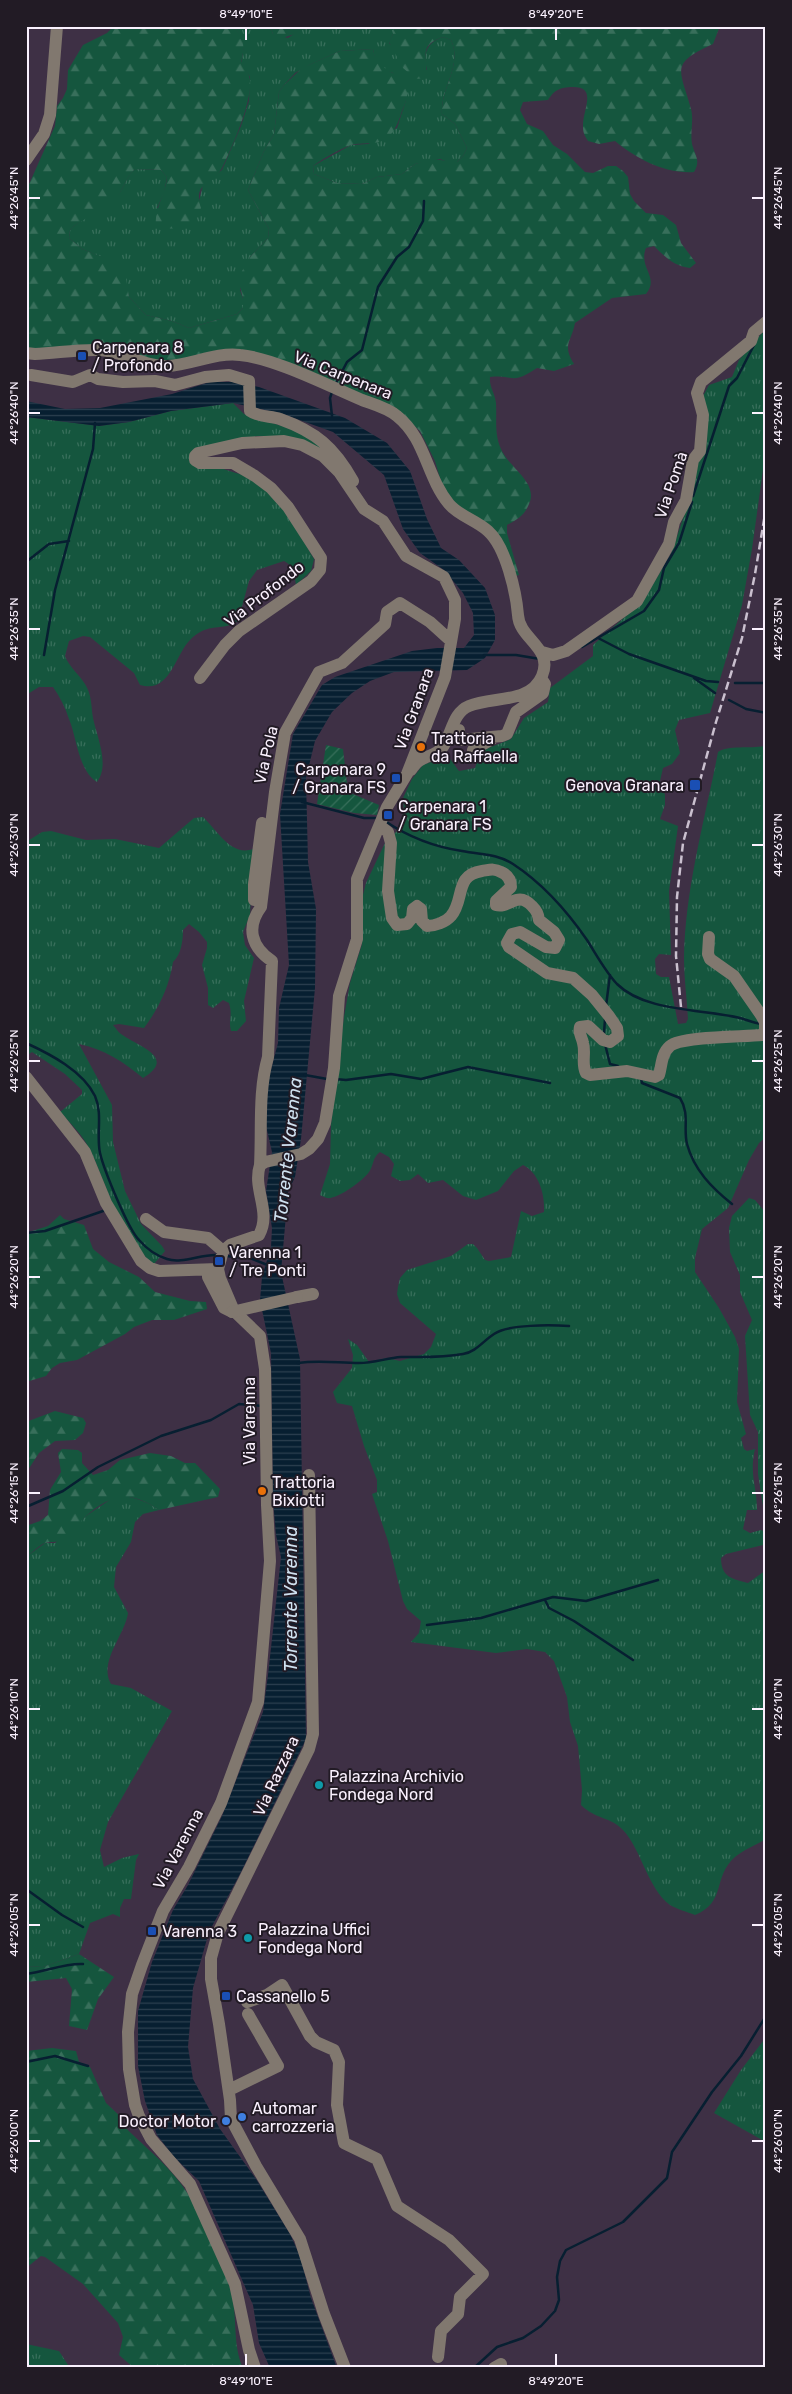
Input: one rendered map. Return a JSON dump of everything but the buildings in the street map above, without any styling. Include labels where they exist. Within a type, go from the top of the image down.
[{"type":"street","points":[[26,160],[44,134],[50,115],[56,26]]},
{"type":"street","name":"Via Pomà","points":[[543,664],[553,655],[566,651],[637,601],[669,544],[674,522],[686,500],[693,460],[700,451],[703,415],[697,393],[701,382],[751,341],[754,332],[766,322]]},
{"type":"street","name":"Via Carpenara","points":[[26,353],[44,354],[101,350],[124,355],[149,365],[168,366],[216,355],[241,355],[268,362],[396,414],[415,433],[427,457],[433,480],[453,510],[490,533],[513,582],[518,621],[543,664]]},
{"type":"street","name":"Via Profondo","points":[[31,376],[73,382],[90,375],[98,380],[155,381],[175,385],[204,377],[229,374],[249,381],[250,411],[278,418],[326,443],[344,464],[358,491],[378,518]]},
{"type":"street","name":"Via Profondo","points":[[200,678],[225,645],[239,632],[311,581],[320,570],[321,558],[288,507],[255,476],[233,462],[200,463],[196,460],[195,456],[242,443],[284,441],[302,445],[322,456],[339,472],[364,509],[383,521],[406,556],[428,568]]},
{"type":"street","name":"Via Granara","points":[[262,1163],[301,1154],[309,1149],[318,1139],[325,1123],[334,1068],[339,996],[356,939],[357,879],[387,807],[407,774],[445,677],[455,619],[454,600],[444,577],[428,568]]},
{"type":"street","name":"Via Pola","points":[[254,915],[260,907],[275,792],[285,733],[319,672],[342,663],[385,624],[387,612],[400,603],[430,622],[451,641]]},
{"type":"street","points":[[459,730],[460,740],[496,737],[507,734],[516,712],[542,693],[545,684],[543,664]]},
{"type":"street","points":[[407,774],[419,761],[436,754],[442,748],[458,714],[464,709],[478,703],[525,694],[543,664]]},
{"type":"street","points":[[473,750],[496,737]]},
{"type":"street","name":"Via Pola","points":[[262,823],[254,884],[254,915],[251,927],[253,941],[262,954],[272,961],[268,1057],[264,1069],[261,1110],[262,1163]]},
{"type":"street","points":[[380,826],[388,832],[391,843],[388,891],[392,918],[397,924],[407,924],[412,918],[413,909],[417,906],[421,908],[422,921],[427,926],[433,926],[450,917],[455,909],[462,885],[468,876],[473,872],[493,869],[506,875],[511,883],[511,887],[496,901],[496,905],[501,906],[516,900],[526,901],[538,913],[539,920],[554,932],[559,940],[555,948],[541,945],[520,932],[512,934],[507,943],[508,947],[547,973],[573,978],[592,995],[618,1028],[618,1036],[613,1041],[606,1042],[588,1026],[580,1027],[579,1032],[584,1051],[583,1067],[586,1073],[627,1071],[655,1077],[659,1075],[665,1052],[669,1047],[680,1041],[762,1035],[764,1022],[761,1015],[734,976],[710,959],[708,954],[709,937]]},
{"type":"street","points":[[26,1077],[85,1152],[106,1203],[141,1261],[150,1268],[159,1271],[218,1267]]},
{"type":"street","points":[[262,1163],[257,1173],[264,1208],[263,1228],[259,1235],[230,1245],[223,1251],[218,1267],[228,1297],[222,1297],[210,1276],[208,1277],[224,1308],[232,1312],[313,1294]]},
{"type":"street","points":[[146,1219],[164,1232],[208,1238],[223,1251]]},
{"type":"street","name":"Via Varenna","points":[[228,1297],[234,1311],[244,1323],[252,1327],[260,1336],[265,1368],[267,1505],[270,1561],[258,1702],[221,1803],[189,1867],[163,1911],[152,1937],[132,1994],[128,2032],[129,2069],[137,2110],[151,2139],[190,2184],[198,2199],[235,2284],[249,2350],[255,2368]]},
{"type":"street","name":"Via Razzara","points":[[309,1475],[313,1734],[309,1749],[218,1933],[211,1958],[211,1979],[229,2090],[231,2119],[256,2166],[300,2239],[324,2314],[345,2368]]},
{"type":"street","points":[[229,2090],[278,2066],[248,2008],[282,1985],[310,2036],[316,2042],[334,2050],[339,2062],[338,2105],[344,2143],[377,2159],[397,2206],[449,2240],[483,2274],[460,2297],[458,2314],[441,2331],[438,2357]]},
{"type":"green space","points":[[114,26],[233,26],[243,43],[241,62],[247,71],[250,84],[246,108],[222,168],[205,184],[199,193],[201,208],[194,219],[176,228],[162,228],[156,225],[157,213],[167,177],[161,170],[135,169],[113,202],[70,230],[69,238],[82,249],[121,264],[125,272],[129,297],[146,315],[172,321],[189,328],[237,314],[243,308],[239,281],[241,273],[250,257],[268,238],[269,229],[248,190],[264,151],[274,134],[279,92],[302,68],[340,51],[373,49],[375,57],[380,63],[401,79],[405,85],[407,92],[406,101],[397,125],[387,138],[377,142],[351,145],[331,154],[313,166],[314,174],[337,183],[362,184],[377,177],[402,174],[415,164],[432,159],[457,162],[467,148],[455,124],[442,114],[444,95],[453,68],[454,50],[451,40],[443,37],[430,44],[426,53],[425,78],[416,79],[403,68],[389,42],[393,34],[393,26],[720,26],[713,44],[689,57],[681,69],[692,113],[692,144],[697,158],[694,172],[673,171],[662,168],[633,154],[615,141],[599,144],[588,141],[583,127],[587,98],[586,93],[582,89],[575,87],[560,89],[554,92],[548,100],[523,102],[520,110],[527,124],[543,131],[553,145],[567,154],[585,172],[593,173],[608,166],[616,166],[623,171],[628,177],[630,194],[634,201],[646,213],[663,215],[676,225],[681,243],[696,263],[690,268],[684,267],[670,260],[654,246],[646,248],[644,255],[651,282],[650,288],[646,294],[612,298],[575,323],[568,343],[570,357],[574,364],[554,371],[537,368],[517,378],[490,377],[490,384],[496,403],[497,432],[501,449],[527,482],[530,489],[531,496],[525,512],[507,525],[507,533],[519,575],[515,576],[508,556],[458,507],[442,485],[435,461],[420,431],[397,410],[268,357],[173,361],[26,349],[26,191],[55,126],[57,106],[67,89],[68,70],[83,45],[107,33]]},
{"type":"green space","points":[[233,26],[270,26],[273,34],[288,38],[305,26],[393,26],[393,34],[389,43],[427,70],[425,59],[429,46],[437,39],[443,37],[451,40],[454,50],[453,68],[444,95],[442,114],[455,124],[467,148],[457,162],[448,162],[440,159],[415,164],[402,174],[377,177],[362,184],[337,183],[314,174],[313,166],[351,145],[368,144],[397,128],[406,100],[393,73],[379,64],[373,49],[340,51],[295,73],[279,92],[274,134],[264,151],[248,190],[269,229],[268,238],[250,257],[240,290],[243,308],[237,314],[189,328],[172,321],[146,315],[129,297],[121,265],[82,249],[69,238],[70,230],[114,199],[135,169],[161,170],[167,177],[164,193],[157,208],[199,201],[203,185],[222,170],[241,126],[249,101],[250,77],[241,63],[243,43]]},
{"type":"green space","points":[[270,26],[305,26],[295,34],[279,39],[273,34]]},
{"type":"green space","points":[[766,332],[766,448],[742,605],[710,713],[679,720],[675,730],[680,753],[672,764],[663,768],[660,781],[665,795],[665,805],[660,819],[678,826],[669,891],[671,955],[659,954],[655,959],[656,974],[661,977],[669,977],[678,1024],[686,1023],[688,1019],[684,959],[688,906],[696,854],[718,752],[734,748],[766,746],[766,1137],[759,1143],[749,1160],[728,1208],[702,1229],[695,1258],[695,1272],[719,1308],[735,1337],[739,1349],[737,1402],[746,1434],[741,1438],[744,1449],[747,1451],[755,1449],[753,1473],[757,1510],[747,1510],[743,1529],[750,1533],[761,1530],[766,1532],[766,1542],[763,1545],[726,1554],[721,1558],[725,1573],[742,1582],[748,1583],[766,1570],[766,1839],[735,1857],[724,1873],[712,1903],[705,1910],[695,1915],[670,1905],[662,1898],[650,1879],[635,1847],[623,1830],[586,1810],[581,1805],[582,1790],[578,1746],[570,1722],[567,1697],[554,1661],[545,1652],[527,1649],[496,1653],[411,1642],[419,1633],[421,1621],[407,1609],[403,1601],[388,1541],[372,1494],[377,1492],[377,1480],[352,1406],[337,1403],[333,1392],[352,1368],[353,1355],[348,1339],[357,1345],[369,1362],[387,1358],[400,1361],[424,1354],[431,1347],[436,1334],[400,1303],[397,1294],[400,1278],[407,1270],[451,1256],[468,1244],[473,1244],[485,1260],[511,1257],[521,1211],[532,1216],[544,1212],[542,1191],[537,1179],[523,1165],[514,1171],[498,1191],[476,1200],[463,1196],[443,1180],[428,1183],[418,1174],[410,1180],[400,1181],[391,1176],[394,1164],[389,1157],[380,1152],[366,1176],[355,1185],[331,1198],[320,1195],[330,1164],[331,1125],[344,1017],[350,983],[362,944],[362,899],[366,883],[385,843],[396,832],[404,811],[403,798],[412,779],[423,765],[448,756],[459,771],[475,768],[481,751],[511,739],[524,718],[548,702],[550,688],[593,656],[593,645],[643,601],[671,554],[691,495],[703,396],[709,385],[732,377],[739,360],[762,333]]},
{"type":"green space","points":[[233,403],[244,414],[301,432],[334,457],[280,436],[258,436],[197,448],[217,466],[253,480],[272,496],[288,516],[314,559],[311,571],[296,585],[292,568],[284,561],[257,570],[249,581],[238,621],[197,634],[185,647],[171,672],[158,684],[150,686],[140,685],[134,673],[90,637],[83,636],[69,641],[65,656],[89,692],[103,759],[101,775],[97,782],[91,777],[82,762],[72,727],[62,702],[53,687],[39,687],[26,695],[26,417],[99,426],[129,422],[171,411]]},
{"type":"green space","points":[[326,745],[343,749],[348,792],[379,805],[377,815],[354,813],[317,804]]},
{"type":"green space","points":[[203,817],[231,846],[245,850],[253,849],[250,915],[243,932],[245,945],[254,958],[244,1001],[246,1021],[237,1031],[231,1031],[229,1003],[223,1000],[213,1008],[208,1005],[208,988],[202,965],[207,942],[189,924],[183,930],[181,948],[173,962],[163,997],[144,1028],[119,1024],[113,1025],[121,1034],[156,1058],[157,1064],[153,1071],[143,1078],[113,1057],[97,1049],[79,1044],[112,1105],[113,1142],[125,1191],[141,1224],[165,1251],[154,1264],[142,1254],[132,1241],[123,1226],[86,1143],[60,1112],[82,1094],[82,1090],[65,1074],[32,1052],[26,1056],[26,842],[42,832],[51,831],[86,840],[115,839],[159,848],[194,818]]},
{"type":"green space","points":[[749,1198],[755,1200],[766,1213],[766,1508],[763,1506],[758,1474],[758,1432],[750,1415],[745,1336],[752,1320],[740,1292],[740,1275],[730,1252],[729,1228],[732,1216]]},
{"type":"green space","points":[[60,1215],[64,1219],[84,1225],[93,1249],[109,1262],[139,1277],[155,1292],[190,1301],[206,1302],[207,1309],[174,1320],[152,1320],[134,1327],[125,1334],[77,1360],[60,1363],[52,1368],[46,1376],[26,1382],[26,1233],[48,1226]]},
{"type":"green space","points":[[55,1411],[83,1418],[86,1423],[83,1433],[75,1440],[55,1441],[39,1453],[26,1473],[26,1422]]},
{"type":"green space","points":[[62,1449],[78,1450],[82,1453],[82,1463],[93,1475],[108,1470],[120,1460],[150,1453],[171,1456],[185,1463],[195,1463],[220,1489],[218,1497],[159,1510],[139,1499],[121,1497],[113,1499],[86,1516],[67,1537],[59,1541],[43,1544],[26,1557],[26,1526],[40,1521],[48,1515],[50,1490],[61,1472],[58,1453]]},
{"type":"green space","points":[[121,1496],[141,1500],[159,1510],[143,1514],[135,1522],[131,1542],[116,1567],[114,1587],[128,1613],[110,1658],[108,1676],[111,1684],[131,1688],[172,1711],[108,1822],[100,1850],[104,1867],[122,1858],[139,1854],[136,1860],[131,1899],[124,1899],[120,1908],[120,1917],[113,1914],[90,1923],[79,1954],[43,1967],[26,1966],[26,1643],[28,1641],[26,1640],[26,1557],[45,1543],[55,1543],[86,1516],[111,1499]]},
{"type":"green space","points":[[79,1954],[114,1977],[98,1999],[87,2030],[69,2026],[72,1989],[66,1978],[26,1982],[26,1966],[43,1967]]},
{"type":"green space","points":[[766,2037],[766,2142],[714,2113],[741,2070]]},
{"type":"green space","points":[[52,2048],[76,2051],[79,2062],[90,2067],[106,2103],[121,2117],[122,2124],[175,2176],[189,2195],[217,2251],[227,2280],[233,2301],[237,2350],[243,2368],[134,2368],[119,2355],[123,2337],[118,2323],[83,2284],[45,2257],[41,2256],[26,2268],[26,2051]]},
{"type":"green space","points":[[26,2344],[59,2351],[70,2368],[26,2368]]},
{"type":"water","name":"Torrente Varenna","points":[[210,382],[233,382],[259,387],[345,418],[387,443],[410,471],[427,519],[441,548],[459,560],[485,588],[495,615],[495,640],[485,658],[467,670],[394,672],[370,681],[352,693],[332,712],[315,741],[306,778],[308,862],[316,909],[315,988],[301,1139],[295,1177],[288,1192],[281,1272],[300,1359],[306,1739],[241,1872],[209,1932],[193,1988],[188,2047],[193,2079],[220,2129],[256,2179],[290,2234],[300,2256],[311,2298],[337,2368],[270,2368],[259,2343],[253,2305],[199,2181],[175,2158],[157,2135],[145,2101],[138,2066],[138,2011],[152,1962],[173,1910],[188,1885],[222,1816],[263,1712],[268,1675],[281,1557],[276,1535],[273,1500],[271,1353],[260,1300],[262,1277],[271,1247],[272,1228],[266,1191],[272,1152],[266,1126],[265,1092],[278,1043],[279,1008],[289,965],[280,814],[293,734],[322,685],[335,677],[412,651],[437,648],[464,648],[474,635],[473,613],[463,593],[444,570],[420,553],[403,529],[384,475],[333,432],[283,414],[233,403],[171,411],[129,422],[99,426],[26,417],[26,401],[65,409],[100,408],[172,394]]},
{"type":"waterway","points":[[335,385],[347,362],[362,350],[378,287],[397,257],[409,247],[423,221],[424,201]]},
{"type":"waterway","points":[[693,496],[729,386],[737,378],[754,345]]},
{"type":"waterway","points":[[332,392],[330,398],[332,416]]},
{"type":"waterway","points":[[44,655],[55,590],[93,449],[95,423]]},
{"type":"waterway","points":[[582,647],[644,611],[659,590],[664,568],[679,543],[692,502]]},
{"type":"waterway","points":[[26,562],[49,544],[69,541]]},
{"type":"waterway","points":[[598,638],[629,654],[706,681],[718,682]]},
{"type":"waterway","points":[[484,655],[516,655],[540,659]]},
{"type":"waterway","points":[[694,678],[715,693]]},
{"type":"waterway","points":[[735,683],[766,683]]},
{"type":"waterway","points":[[729,700],[746,709],[766,713]]},
{"type":"waterway","points":[[302,802],[364,818],[377,818]]},
{"type":"waterway","points":[[385,821],[422,840],[442,847],[501,858],[513,864],[534,880],[562,908],[587,940],[613,979],[629,993],[658,1005],[725,1015],[762,1024]]},
{"type":"waterway","points":[[606,1006],[610,975]]},
{"type":"waterway","points":[[604,1033],[605,1019]]},
{"type":"waterway","points":[[26,1043],[65,1064],[90,1087],[99,1110],[99,1146],[102,1161],[123,1212],[139,1240],[156,1254],[173,1260],[217,1255]]},
{"type":"waterway","points":[[605,1044],[610,1064],[618,1066]]},
{"type":"waterway","points":[[335,1079],[346,1080],[391,1074],[421,1079],[468,1067],[550,1083]]},
{"type":"waterway","name":"Torrente Varenna","points":[[305,1075],[327,1079]]},
{"type":"waterway","points":[[641,1078],[642,1083],[680,1098],[686,1115],[687,1144],[694,1162],[711,1185],[732,1204]]},
{"type":"waterway","points":[[26,1233],[45,1231],[106,1210]]},
{"type":"waterway","points":[[225,1256],[250,1258],[270,1266]]},
{"type":"waterway","points":[[298,1363],[365,1363],[401,1357],[455,1355],[468,1353],[494,1334],[509,1328],[552,1325],[569,1326]]},
{"type":"waterway","points":[[26,1507],[63,1491],[98,1467],[161,1436],[211,1420],[239,1404],[263,1406]]},
{"type":"waterway","points":[[427,1625],[481,1618],[553,1597],[586,1601],[658,1580]]},
{"type":"waterway","points":[[545,1600],[549,1608],[574,1621],[633,1660]]},
{"type":"waterway","points":[[26,1889],[62,1915],[83,1927]]},
{"type":"waterway","points":[[26,1974],[68,1965],[83,1964]]},
{"type":"waterway","points":[[474,2368],[497,2347],[523,2338],[541,2326],[555,2311],[559,2300],[557,2277],[560,2261],[566,2250],[623,2222],[667,2178],[672,2152],[712,2092],[741,2056],[766,2016]]},
{"type":"waterway","points":[[26,2062],[55,2056],[88,2066]]},
{"type":"railway","points":[[681,1007],[676,956],[677,897],[683,843],[716,722],[742,638],[766,508]]},
{"type":"place","name":"Carpenara 8 / Profondo","points":[[82,356]]},
{"type":"place","name":"Trattoria da Raffaella","points":[[421,747]]},
{"type":"place","name":"Carpenara 9 / Granara FS","points":[[396,778]]},
{"type":"place","name":"Genova Granara","points":[[695,785]]},
{"type":"place","name":"Carpenara 1 / Granara FS","points":[[388,815]]},
{"type":"place","name":"Varenna 1 / Tre Ponti","points":[[219,1261]]},
{"type":"place","name":"Trattoria Bixiotti","points":[[262,1491]]},
{"type":"place","name":"Palazzina Archivio Fondega Nord","points":[[319,1785]]},
{"type":"place","name":"Varenna 3","points":[[152,1931]]},
{"type":"place","name":"Palazzina Uffici Fondega Nord","points":[[248,1938]]},
{"type":"place","name":"Cassanello 5","points":[[226,1996]]},
{"type":"place","name":"Automar carrozzeria","points":[[242,2117]]},
{"type":"place","name":"Doctor Motor","points":[[226,2121]]}]
